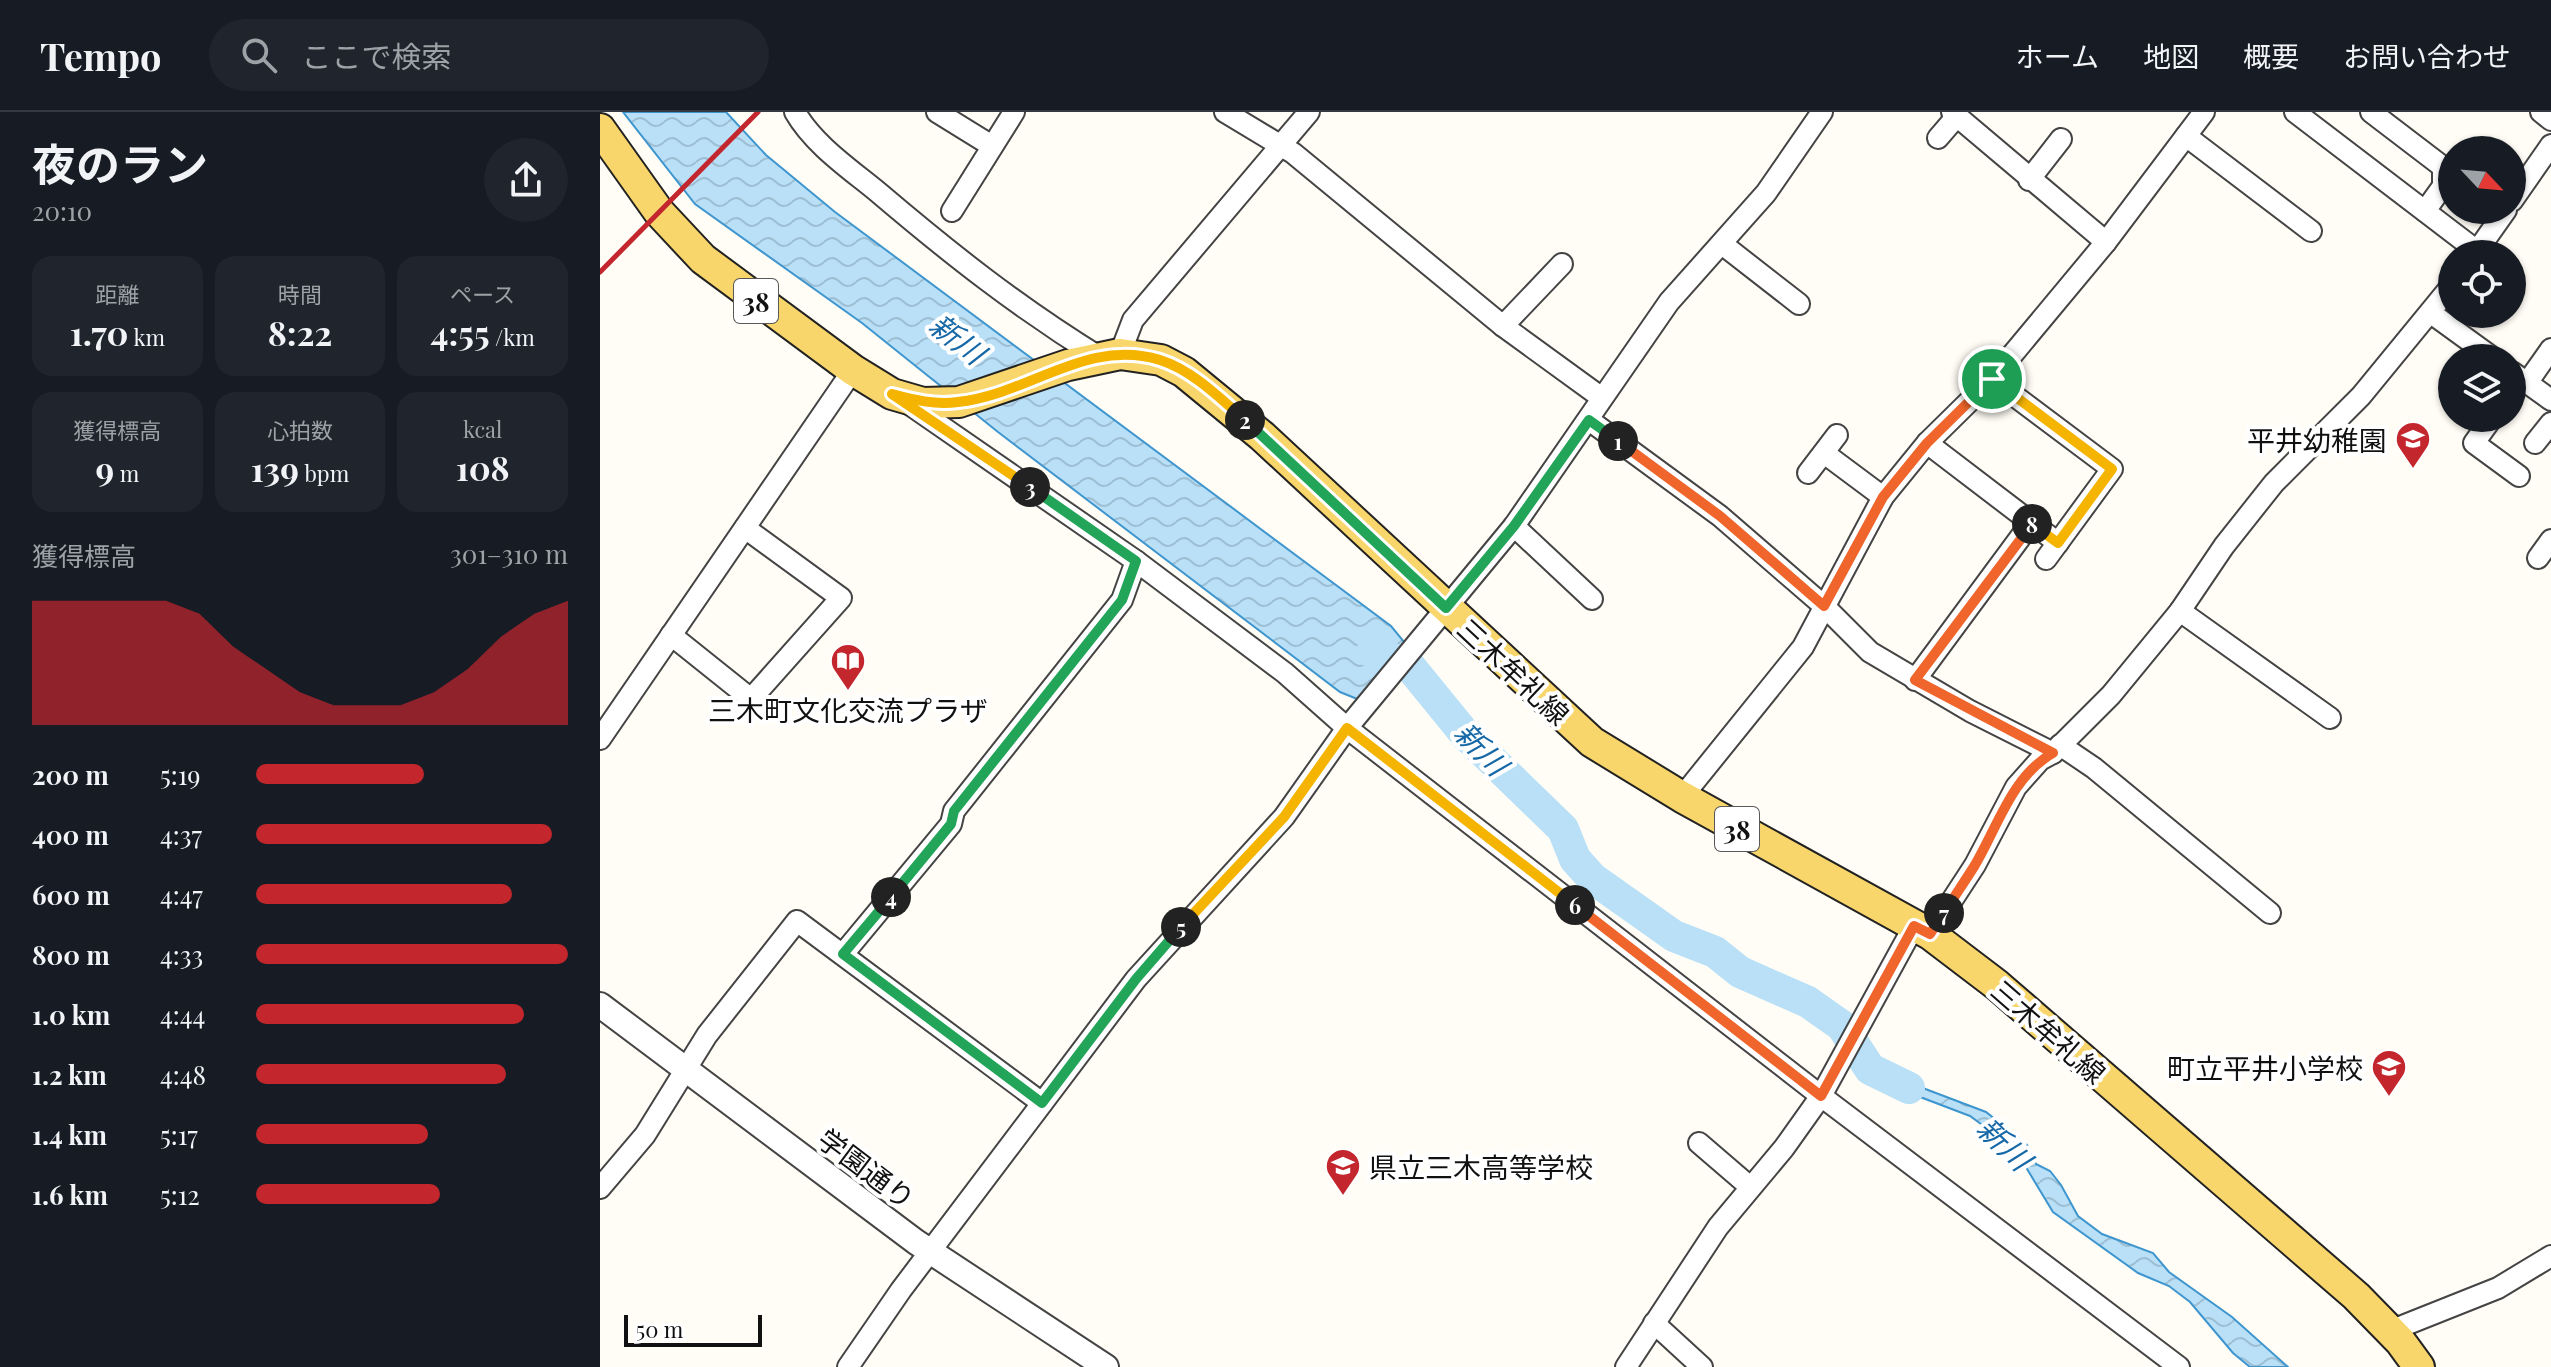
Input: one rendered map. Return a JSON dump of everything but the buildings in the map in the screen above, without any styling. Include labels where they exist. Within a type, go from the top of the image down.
[{"type":"main road","name":"三木牟礼線","points":[[600,129],[659,212],[703,259],[853,370],[892,394],[923,403],[959,402],[1068,365],[1110,356],[1161,360],[1184,372],[1220,399],[1438,619],[1592,742],[1682,797],[1922,930],[1997,985],[2356,1296],[2395,1336],[2419,1367]]},
{"type":"street","points":[[937,112],[992,146]]},
{"type":"street","points":[[952,211],[1014,112]]},
{"type":"street","points":[[1225,112],[1293,153],[1503,326],[1602,398]]},
{"type":"street","points":[[799,114],[828,149],[976,275],[1024,311],[1110,356],[1133,320],[1309,112]]},
{"type":"street","points":[[1682,797],[1794,659],[1883,497],[1927,443],[1992,379],[2106,242],[2204,112]]},
{"type":"street","points":[[2295,112],[2461,240]]},
{"type":"street","points":[[2371,112],[2443,167],[2443,186],[2425,211]]},
{"type":"street","points":[[2541,112],[2551,120]]},
{"type":"street","points":[[848,1367],[1136,979],[1284,817],[1347,728],[1514,526],[1669,302],[1766,193],[1819,113]]},
{"type":"street","points":[[1938,138],[1954,113],[2020,181],[2106,242]]},
{"type":"street","points":[[2186,136],[2311,231]]},
{"type":"street","points":[[2020,181],[2061,139]]},
{"type":"street","points":[[2526,181],[2551,145]]},
{"type":"street","points":[[1722,244],[1799,304]]},
{"type":"street","points":[[1503,326],[1562,264]]},
{"type":"street","points":[[1626,1367],[1749,1186],[1784,1148],[1824,1090],[1880,986],[1975,865],[2016,787],[2040,760],[2056,749],[2111,695],[2180,611],[2224,546],[2274,483],[2361,396],[2438,304]]},
{"type":"street","points":[[2431,313],[2474,344]]},
{"type":"street","points":[[2526,373],[2551,349]]},
{"type":"street","points":[[600,739],[853,370]]},
{"type":"street","points":[[1927,443],[2031,523],[2052,551],[2112,469],[1992,379]]},
{"type":"street","points":[[2526,386],[2551,400]]},
{"type":"street","points":[[892,394],[1136,561],[1285,673],[1347,728],[1824,1090],[2179,1367]]},
{"type":"street","points":[[1589,420],[1720,516],[1824,606],[1870,652],[1915,680],[2094,768],[2270,913]]},
{"type":"street","points":[[2535,443],[2551,423]]},
{"type":"street","points":[[2482,432],[2474,443],[2519,476]]},
{"type":"street","points":[[1808,473],[1837,435]]},
{"type":"street","points":[[1824,453],[1883,497]]},
{"type":"street","points":[[1915,680],[2031,523]]},
{"type":"street","points":[[1514,526],[1592,599]]},
{"type":"street","points":[[671,635],[751,699],[841,598],[745,528]]},
{"type":"street","points":[[2538,558],[2551,540]]},
{"type":"street","points":[[843,954],[951,824],[954,811],[1122,600],[1136,561]]},
{"type":"street","points":[[2180,611],[2330,718]]},
{"type":"street","points":[[600,1188],[645,1135],[684,1068],[797,921],[1042,1103]]},
{"type":"street","name":"学園通り","points":[[600,1005],[931,1252],[1106,1367]]},
{"type":"street","points":[[1699,1143],[1749,1186]]},
{"type":"street","points":[[2395,1336],[2498,1288],[2551,1256]]},
{"type":"street","points":[[1654,1323],[1702,1367]]},
{"type":"water","points":[[623,112],[726,112],[766,155],[835,212],[1391,626],[1405,643],[1372,705],[1340,692],[998,432],[862,323],[695,204]]},
{"type":"water","points":[[1870,1068],[1986,1112],[2027,1145],[2036,1164],[2050,1171],[2078,1216],[2102,1234],[2153,1253],[2169,1272],[2232,1317],[2288,1367],[2250,1367],[2233,1353],[2190,1302],[2169,1286],[2138,1273],[2053,1212],[2024,1164],[1985,1127],[1970,1116],[1907,1092]]},
{"type":"waterway","name":"新川","points":[[1372,652],[1408,664],[1465,734],[1563,829],[1575,859],[1592,878],[1674,936],[1715,952],[1740,972],[1808,1002],[1842,1026],[1870,1069],[1909,1088]]},
{"type":"railway","points":[[600,272],[758,112]]},
{"type":"place","name":"平井幼稚園","points":[[2413,470]]},
{"type":"place","name":"三木町文化交流プラザ","points":[[848,692]]},
{"type":"place","name":"町立平井小学校","points":[[2389,1098]]},
{"type":"place","name":"県立三木高等学校","points":[[1343,1197]]},
{"type":"route","points":[[1120,354],[1161,360],[1184,372],[1220,399],[1446,608],[1514,526],[1589,420],[1720,516],[1824,606],[1883,497],[1927,443],[1992,379],[2112,469],[2058,543],[2031,523],[1915,680],[2053,753],[2040,760],[2016,787],[1975,865],[1930,934],[1914,926],[1821,1096],[1347,728],[1284,817],[1168,941],[1042,1103],[843,954],[951,824],[954,811],[1122,600],[1136,561],[892,394],[923,403],[959,402],[984,397],[1082,361],[1120,354]]}]
